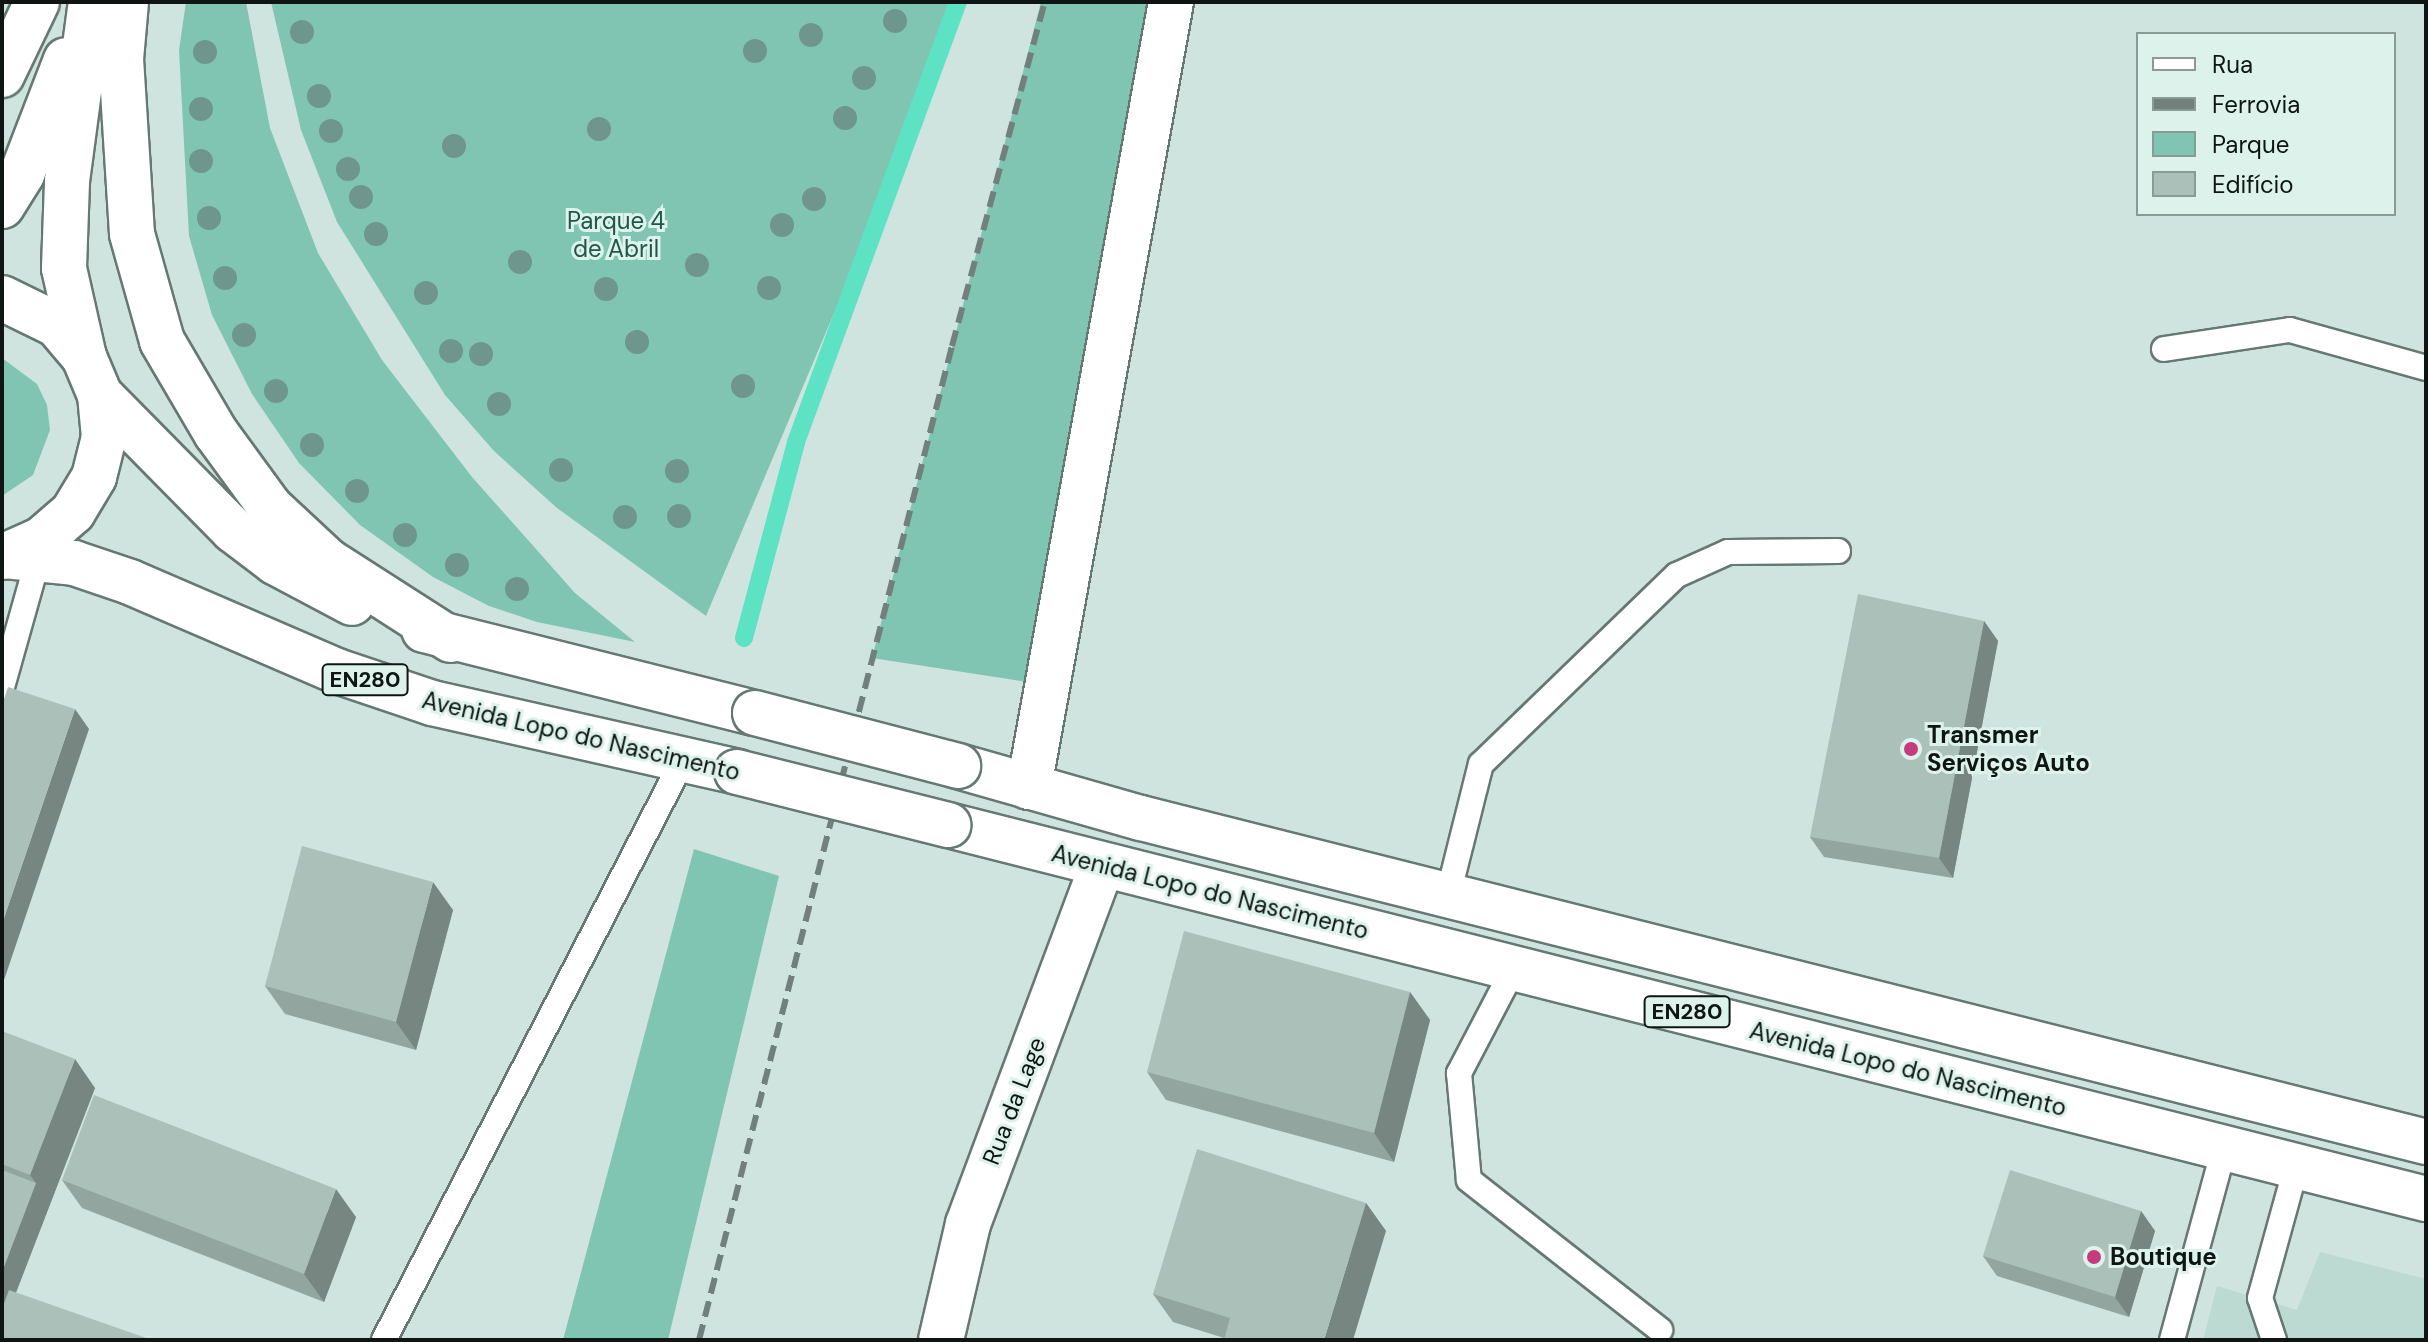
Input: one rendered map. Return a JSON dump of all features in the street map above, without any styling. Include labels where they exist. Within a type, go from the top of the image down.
[{"type":"main road","points":[[2,75],[37,2]]},
{"type":"main road","points":[[2,206],[22,174],[90,2]]},
{"type":"main road","points":[[15,557],[73,512],[94,477],[104,437],[64,268],[67,181],[90,2]]},
{"type":"main road","points":[[126,2],[121,59],[132,234],[162,341],[216,433],[270,507],[328,561],[451,640]]},
{"type":"main road","points":[[1029,787],[1171,2]]},
{"type":"main road","points":[[2,298],[57,325],[92,376]]},
{"type":"main road","name":"EN280","points":[[92,376],[185,485],[275,562],[336,597],[451,640],[755,713],[1448,895],[2426,1142]]},
{"type":"main road","name":"Avenida Lopo do Nascimento","points":[[15,557],[74,563],[130,582],[337,671],[432,703],[737,772],[2426,1199]]},
{"type":"main road","name":"Rua da Lage","points":[[941,1340],[968,1224],[1102,866]]},
{"type":"lane","points":[[2164,349],[2290,330],[2426,368]]},
{"type":"lane","points":[[1448,895],[1481,764],[1677,575],[1728,552],[1838,551]]},
{"type":"lane","points":[[2,687],[15,557]]},
{"type":"lane","points":[[384,1340],[683,760]]},
{"type":"lane","points":[[1514,968],[1459,1073],[1469,1180],[1660,1330]]},
{"type":"lane","points":[[2172,1340],[2224,1149]]},
{"type":"lane","points":[[2274,1340],[2260,1298],[2296,1167]]},
{"type":"shaded area","points":[[2320,1252],[2426,1279],[2426,1340],[2203,1340],[2217,1286],[2297,1310]]},
{"type":"green space","points":[[186,2],[246,2],[270,128],[318,253],[382,360],[472,477],[575,593],[635,642],[537,622],[489,606],[433,577],[360,525],[299,463],[252,394],[212,315],[189,236],[179,50]]},
{"type":"green space","name":"Parque 4 de Abril","points":[[271,2],[958,2],[917,117],[706,616],[557,508],[494,451],[445,395],[337,222],[301,130]]},
{"type":"green space","points":[[1041,2],[1171,2],[1047,685],[872,658]]},
{"type":"green space","points":[[2,358],[37,384],[47,405],[50,430],[33,475],[2,496]]},
{"type":"green space","points":[[694,849],[779,876],[668,1340],[563,1340]]},
{"type":"building","name":"Transmer Serviços Auto","points":[[1858,594],[1984,621],[1939,858],[1810,837]]},
{"type":"building","points":[[8,687],[75,709],[2,924],[2,705]]},
{"type":"building","points":[[302,846],[433,882],[396,1022],[265,986]]},
{"type":"building","points":[[1184,931],[1410,992],[1374,1133],[1147,1072]]},
{"type":"building","points":[[2,1031],[75,1059],[30,1175],[2,1164]]},
{"type":"building","points":[[94,1095],[336,1189],[304,1274],[62,1180]]},
{"type":"building","points":[[1197,1149],[1366,1203],[1324,1340],[1224,1340],[1230,1318],[1153,1294]]},
{"type":"building","points":[[2,1170],[36,1183],[2,1272]]},
{"type":"building","points":[[2010,1170],[2141,1211],[2115,1297],[1983,1256]]},
{"type":"building","points":[[9,1290],[152,1340],[2,1340],[2,1309]]},
{"type":"waterway","points":[[744,638],[796,442],[958,2]]},
{"type":"railway","points":[[699,1340],[952,346],[1045,2]]},
{"type":"place","name":"Transmer Serviços Auto","points":[[1911,749]]},
{"type":"place","name":"Boutique","points":[[2094,1257]]}]
